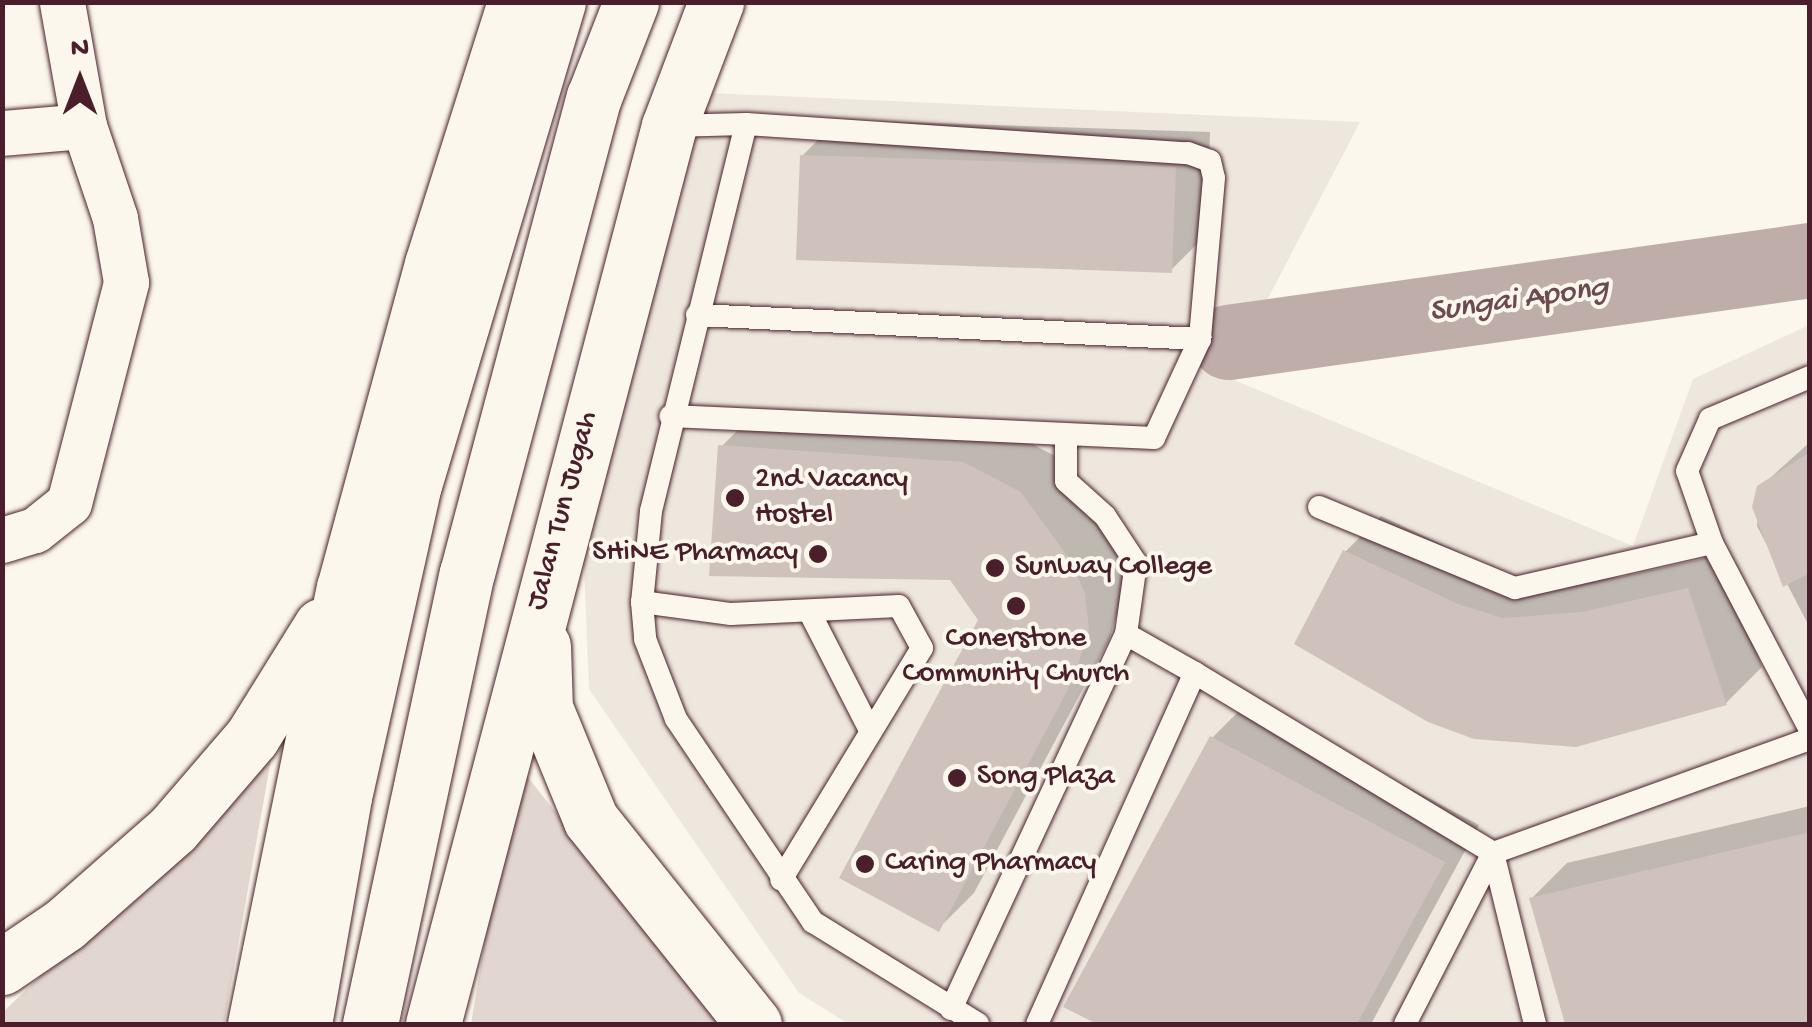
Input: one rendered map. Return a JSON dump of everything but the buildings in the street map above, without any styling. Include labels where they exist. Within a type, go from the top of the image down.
[{"type":"highway","points":[[269,1022],[344,588],[432,264],[515,2]]},
{"type":"highway","points":[[269,1022],[344,797],[414,485],[558,2]]},
{"type":"highway","points":[[370,1024],[466,573],[594,97],[631,2]]},
{"type":"highway","name":"Jalan Tun Jugah","points":[[433,1024],[542,593],[669,126],[716,2]]},
{"type":"highway","points":[[2,968],[64,924],[172,829],[252,737],[344,588]]},
{"type":"highway","points":[[542,593],[545,708],[591,820],[754,1024]]},
{"type":"street","points":[[2,540],[35,530],[69,502],[126,282],[115,218],[84,126],[62,2]]},
{"type":"street","points":[[2,133],[84,126]]},
{"type":"lane","points":[[746,124],[671,416],[642,602],[646,639],[676,719],[781,880],[840,943],[978,1024]]},
{"type":"lane","points":[[669,126],[746,124],[1188,153],[1210,161],[1214,178],[1200,339],[1154,438],[671,416]]},
{"type":"lane","points":[[696,315],[1200,339]]},
{"type":"lane","points":[[1810,377],[1710,419],[1687,471],[1712,543],[1810,730]]},
{"type":"lane","points":[[950,1009],[1126,634],[1136,563],[1105,516],[1066,481],[1066,435]]},
{"type":"lane","points":[[1319,507],[1514,588],[1712,543]]},
{"type":"lane","points":[[642,602],[731,614],[899,606],[922,648],[781,880]]},
{"type":"lane","points":[[809,611],[870,730]]},
{"type":"lane","points":[[1126,634],[1493,852],[1535,1024]]},
{"type":"lane","points":[[1036,1024],[1195,673]]},
{"type":"lane","points":[[1404,1024],[1493,852],[1810,739]]},
{"type":"shaded area","points":[[709,93],[1360,122],[1227,377],[1633,546],[1693,379],[1809,325],[1809,1024],[849,1024],[799,993],[589,689],[581,491]]},
{"type":"shaded area","points":[[272,754],[224,1024],[3,1024],[2,1013]]},
{"type":"shaded area","points":[[515,761],[724,1024],[471,1024]]},
{"type":"waterway","name":"Sungai Apong","points":[[1228,342],[1810,260]]},
{"type":"place","name":"2nd Vacancy Hostel","points":[[735,498]]},
{"type":"place","name":"SHiNE Pharmacy","points":[[818,554]]},
{"type":"place","name":"Sunway College","points":[[995,568]]},
{"type":"place","name":"Conerstone Community Church","points":[[1016,606]]},
{"type":"place","name":"Song Plaza","points":[[957,778]]},
{"type":"place","name":"Caring Pharmacy","points":[[865,864]]}]
